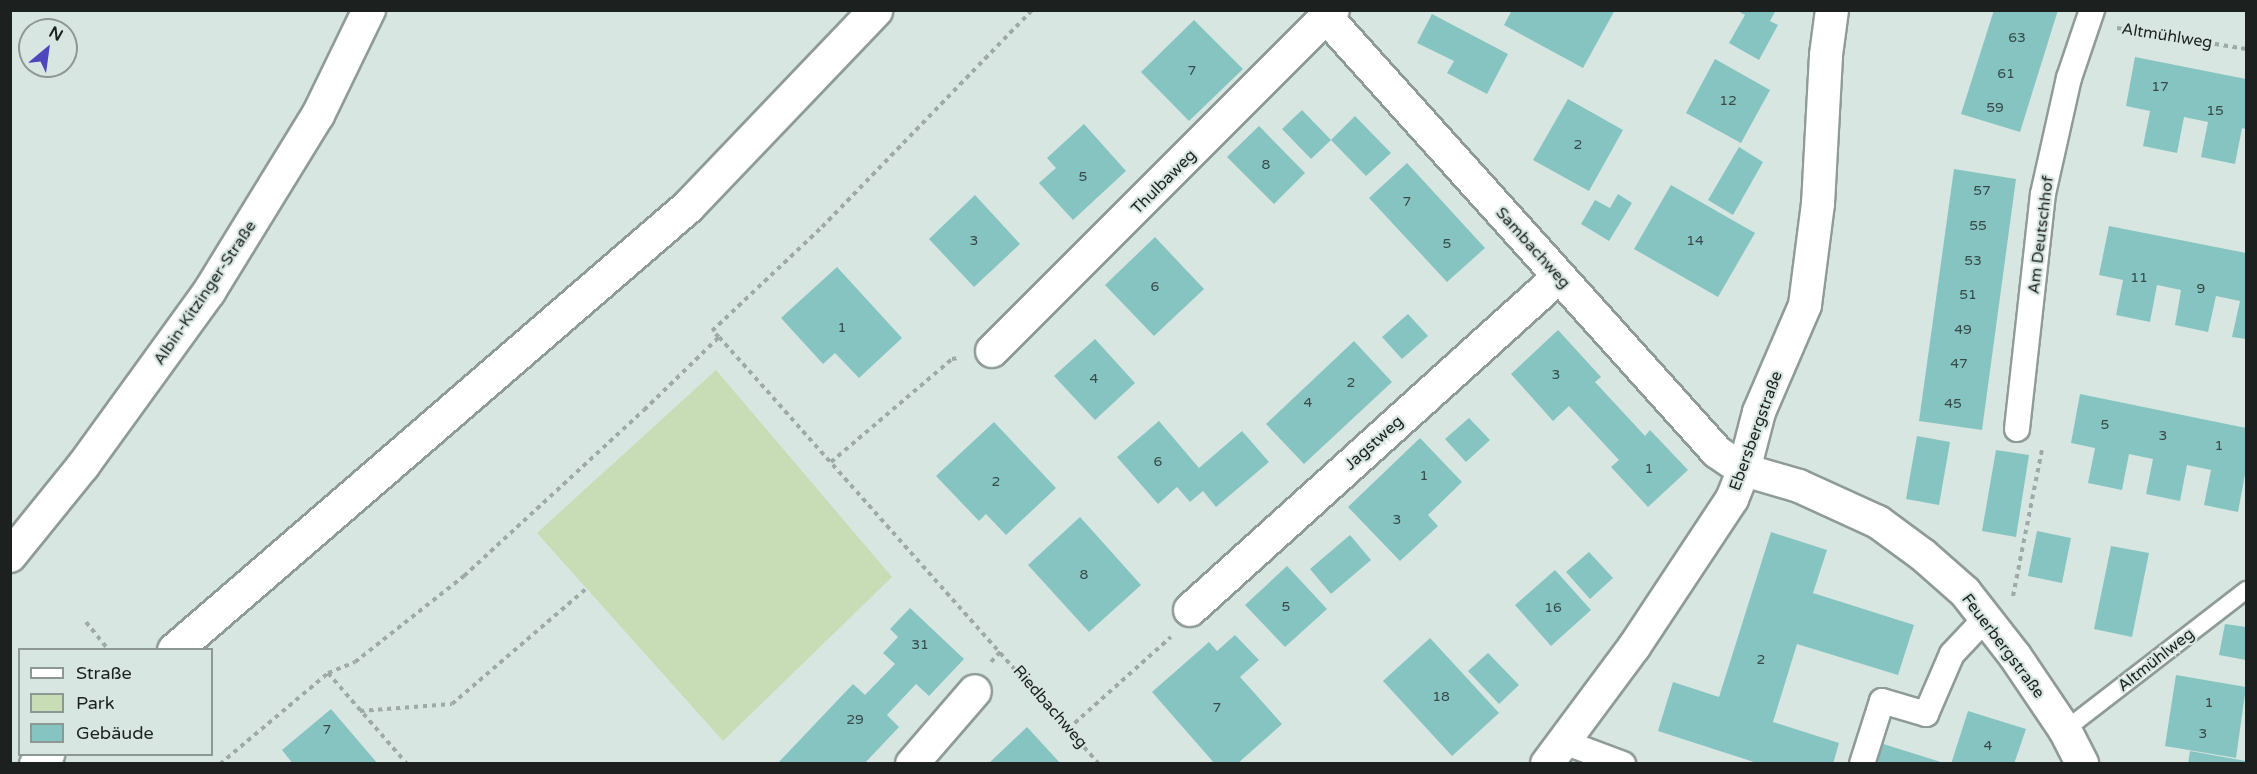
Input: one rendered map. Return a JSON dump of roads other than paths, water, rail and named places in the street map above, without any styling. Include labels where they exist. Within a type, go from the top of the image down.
[{"type":"main road","points":[[176,648],[688,206],[875,10]]},
{"type":"street","name":"Albin-Kitzinger-Straße","points":[[10,556],[83,466],[209,292],[318,115],[369,10]]},
{"type":"street","name":"Ebersbergstraße","points":[[1555,753],[1702,545],[1732,499],[1744,470],[1759,412],[1805,305],[1818,204],[1826,55],[1832,10]]},
{"type":"street","name":"Sambachweg","points":[[1331,15],[1559,277],[1717,452],[1744,470]]},
{"type":"street","name":"Thulbaweg","points":[[992,351],[1331,15]]},
{"type":"street","name":"Am Deutschhof","points":[[2017,429],[2043,194],[2069,78],[2090,17]]},
{"type":"street","name":"Jagstweg","points":[[1190,610],[1559,277]]},
{"type":"street","name":"Feuerbergstraße","points":[[1744,470],[1799,486],[1878,522],[1923,555],[1965,592],[2065,730],[2082,764]]},
{"type":"street","points":[[1862,764],[1882,701],[1926,714],[1952,654],[1985,619]]},
{"type":"street","points":[[912,764],[975,692]]},
{"type":"street","points":[[1555,753],[1623,764]]},
{"type":"lane","name":"Altmühlweg","points":[[2065,730],[2247,590]]}]
